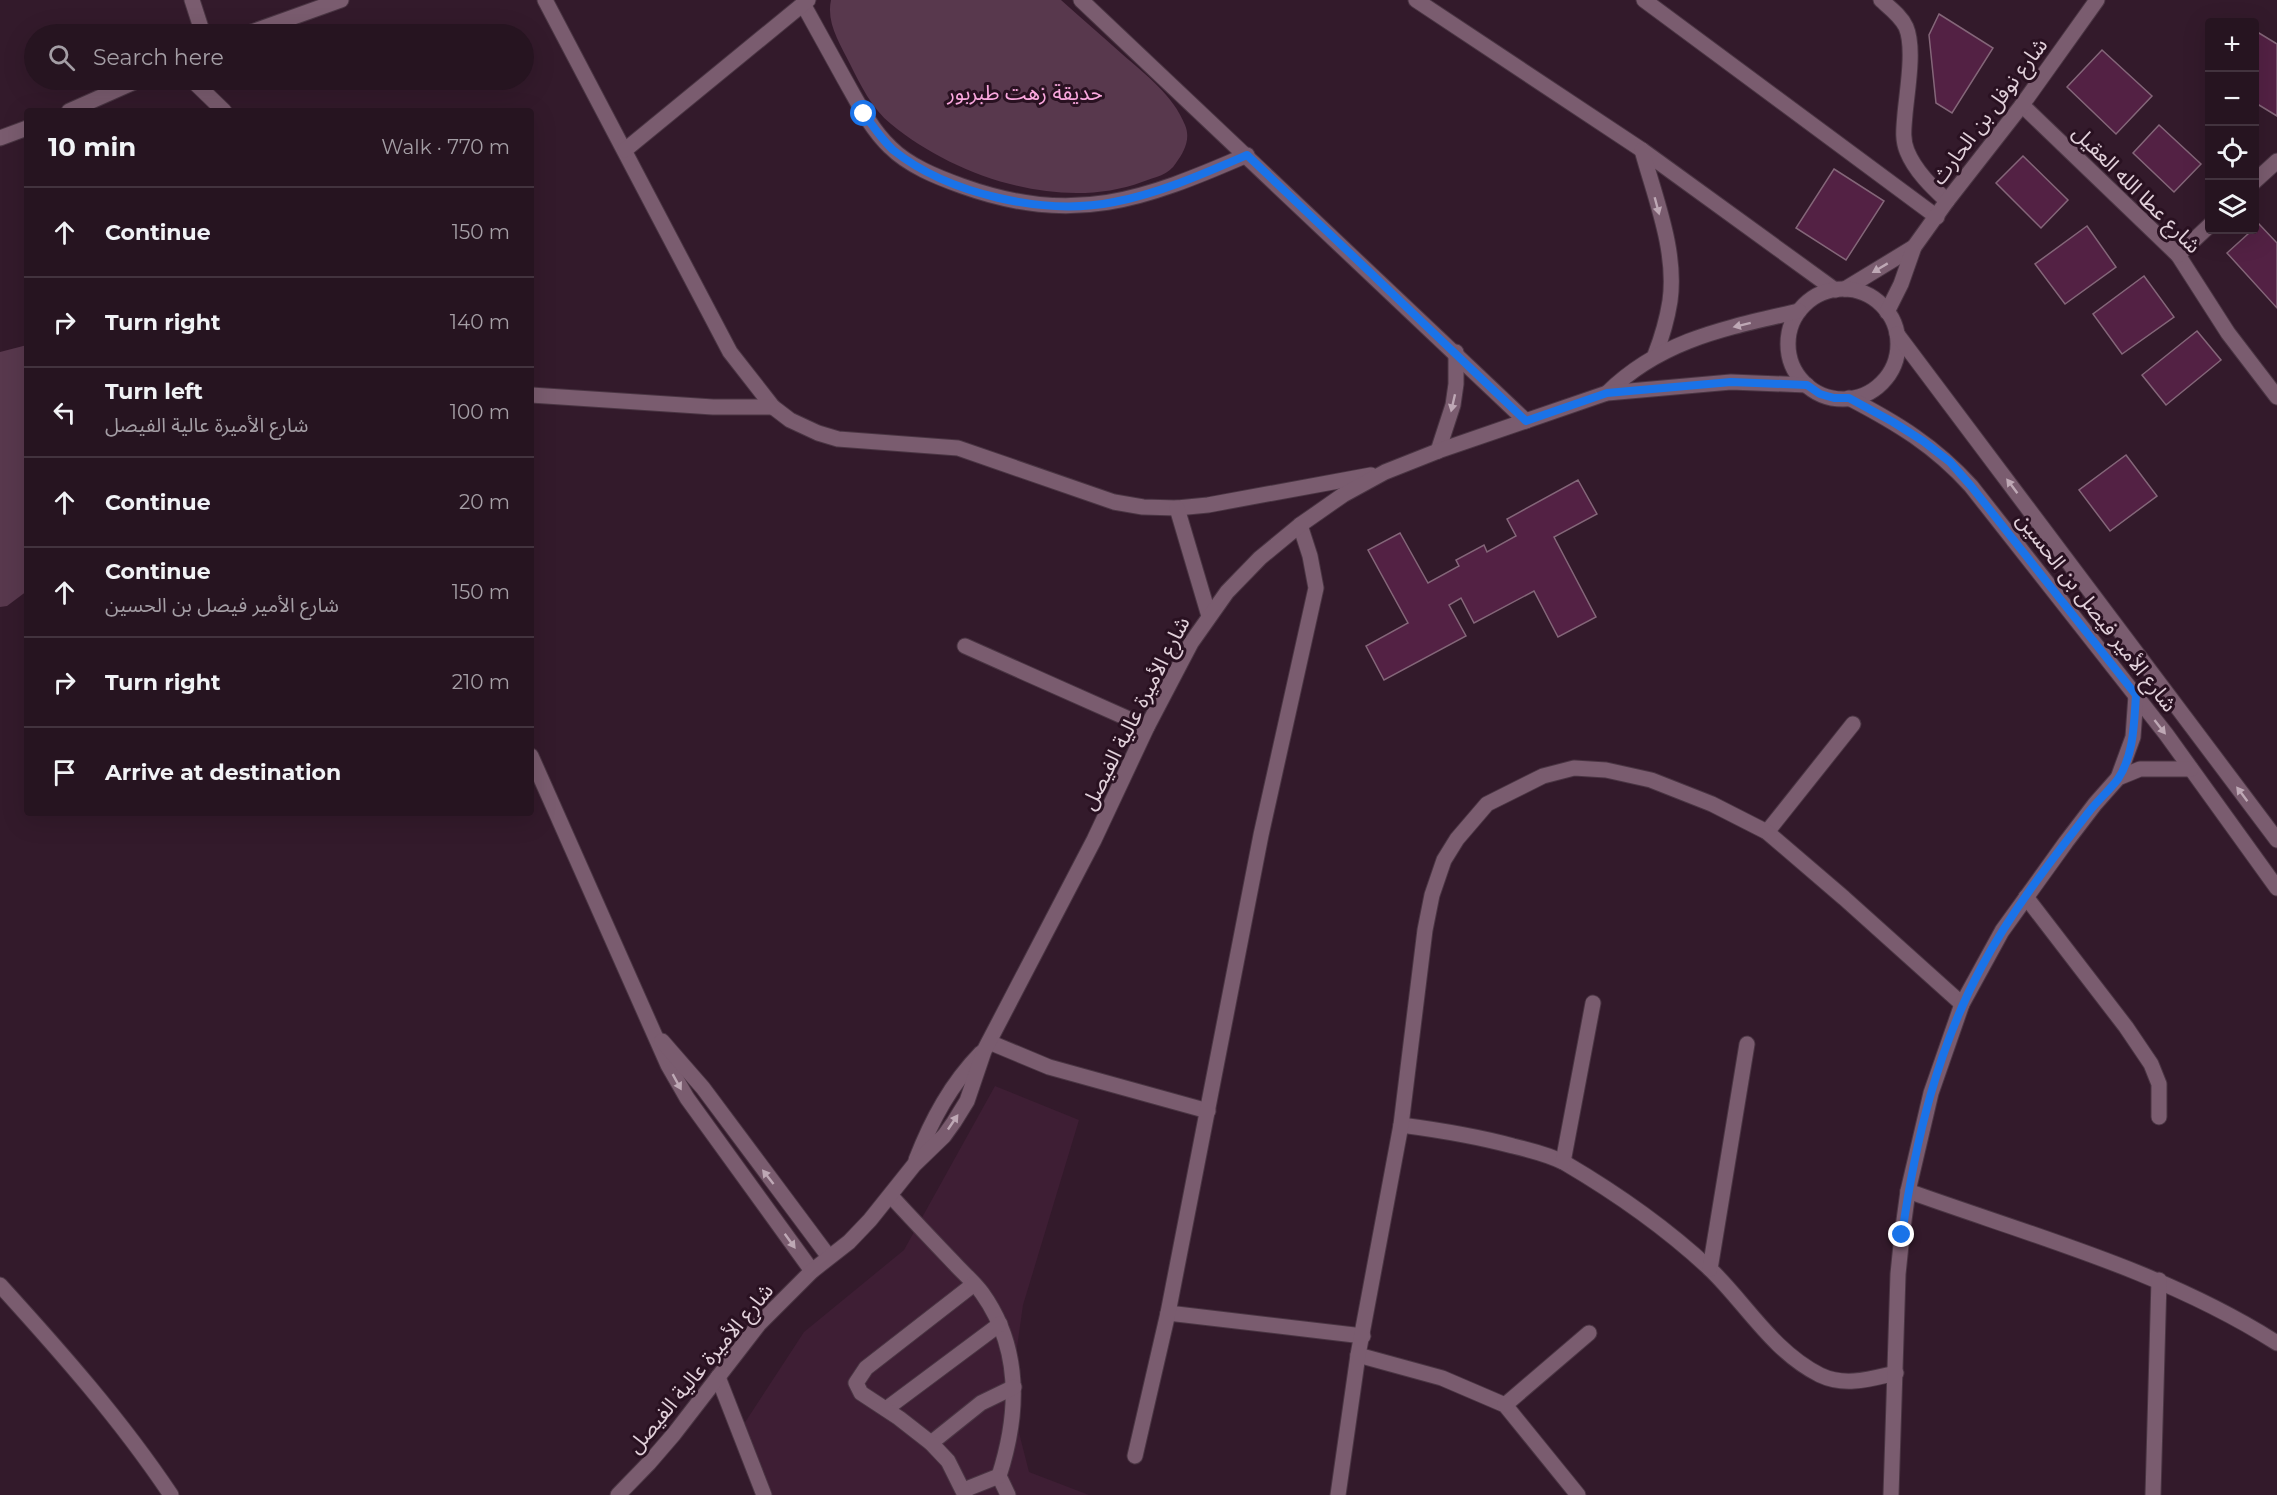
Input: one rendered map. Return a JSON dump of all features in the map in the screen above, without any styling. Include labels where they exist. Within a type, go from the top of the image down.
[{"type":"street","points":[[192,0],[200,24]]},
{"type":"street","points":[[274,24],[341,0]]},
{"type":"street","points":[[545,0],[730,352],[773,407],[790,420],[838,439],[957,448],[1114,502],[1143,507],[1177,508],[1385,472]]},
{"type":"street","points":[[1081,0],[1456,352],[1526,421]]},
{"type":"street","points":[[1416,0],[1642,150],[1840,289],[1869,296],[1887,312],[1897,334],[1896,357],[1887,377],[1870,391],[1849,398],[1834,398],[1820,394],[1807,385],[1793,366],[1789,355],[1789,332],[1799,311],[1815,297],[1840,289]]},
{"type":"street","points":[[1644,0],[1937,217]]},
{"type":"street","points":[[1881,0],[1897,14],[1906,27],[1909,39],[1903,137],[1907,151],[1918,171],[1947,201]]},
{"type":"street","name":"شارع نوفل بن الحارث","points":[[1887,312],[1901,284],[1914,247],[2022,105],[2097,0]]},
{"type":"street","points":[[625,150],[805,2],[864,114],[890,148],[914,165],[980,192],[1030,204],[1066,206],[1111,203],[1181,183],[1247,155]]},
{"type":"street","points":[[76,108],[116,90]]},
{"type":"street","points":[[202,90],[221,108]]},
{"type":"street","name":"شارع عطا الله العقيل","points":[[2022,105],[2178,255],[2228,333],[2277,397]]},
{"type":"street","points":[[0,138],[24,129]]},
{"type":"street","points":[[1642,150],[1667,240],[1671,269],[1669,308],[1655,355]]},
{"type":"street","points":[[2256,180],[2277,161]]},
{"type":"street","points":[[2178,255],[2205,230]]},
{"type":"street","name":"شارع نوفل بن الحارث","points":[[1840,289],[1914,247]]},
{"type":"street","name":"شارع الأميرة عالية الفيصل","points":[[1607,393],[1630,372],[1655,355],[1702,335],[1799,311]]},
{"type":"street","name":"شارع الأمير فيصل بن الحسين","points":[[1897,334],[2277,840]]},
{"type":"street","points":[[1438,451],[1453,405],[1456,384],[1456,352]]},
{"type":"street","name":"شارع الأميرة عالية الفيصل","points":[[618,1495],[662,1449],[759,1324],[812,1271],[849,1242],[954,1122],[967,1101],[986,1046],[1094,840],[1147,727],[1191,643],[1227,592],[1260,558],[1300,525],[1343,495],[1385,472],[1438,451],[1607,393],[1731,382],[1807,385]]},
{"type":"street","points":[[534,394],[712,408],[773,407]]},
{"type":"street","name":"شارع الأمير فيصل بن الحسين","points":[[1849,398],[1923,441],[1950,462],[1971,486],[2136,695],[2277,888]]},
{"type":"street","points":[[1177,508],[1209,616]]},
{"type":"street","points":[[1135,1456],[1168,1312],[1261,835],[1316,588],[1311,556],[1300,525]]},
{"type":"street","points":[[964,646],[1147,727]]},
{"type":"street","points":[[1891,1495],[1898,1274],[1908,1191],[1931,1094],[1962,1004],[2002,931],[2095,804],[2118,778],[2133,737],[2136,695]]},
{"type":"street","points":[[1767,832],[1853,724]]},
{"type":"street","points":[[534,763],[576,854],[651,1030],[687,1098],[812,1271]]},
{"type":"street","points":[[1338,1495],[1359,1355],[1401,1125],[1425,930],[1432,895],[1444,860],[1457,839],[1487,804],[1543,776],[1574,768],[1606,770],[1651,780],[1712,804],[1767,832],[1845,898],[1962,1004]]},
{"type":"street","points":[[2118,778],[2140,769],[2191,769]]},
{"type":"street","points":[[2026,897],[2126,1027],[2151,1064],[2159,1084],[2159,1117]]},
{"type":"street","points":[[1563,1162],[1593,1003]]},
{"type":"street","points":[[651,1030],[703,1088],[829,1257]]},
{"type":"street","points":[[1710,1269],[1747,1044]]},
{"type":"street","points":[[986,1046],[1049,1067],[1208,1111]]},
{"type":"street","points":[[1401,1125],[1471,1135],[1531,1150],[1563,1162],[1660,1227],[1710,1269],[1779,1344],[1820,1374],[1854,1382],[1896,1373]]},
{"type":"street","points":[[1908,1191],[2159,1280],[2203,1300],[2277,1343]]},
{"type":"street","points":[[891,1196],[982,1292],[1000,1324],[1011,1356],[1014,1387],[1009,1446],[999,1476],[1008,1495]]},
{"type":"street","points":[[2153,1495],[2159,1280]]},
{"type":"street","points":[[974,1284],[866,1368],[859,1376],[856,1387],[861,1393],[931,1443],[948,1461],[964,1493],[999,1476]]},
{"type":"street","points":[[0,1285],[118,1423],[171,1495]]},
{"type":"street","points":[[1168,1312],[1363,1336]]},
{"type":"street","points":[[886,1409],[1000,1324]]},
{"type":"street","points":[[1505,1405],[1589,1333]]},
{"type":"street","points":[[1359,1355],[1442,1378],[1505,1405],[1578,1495]]},
{"type":"street","points":[[718,1377],[764,1495]]},
{"type":"street","points":[[931,1443],[981,1403],[1014,1387]]},
{"type":"shaded area","points":[[995,1086],[1079,1120],[1023,1305],[1010,1397],[1029,1472],[1089,1495],[765,1495],[738,1433],[804,1332],[904,1250]]},
{"type":"green space","name":"حديقة زهت طبربور","points":[[831,0],[1061,0],[1166,95],[1180,114],[1187,130],[1184,150],[1173,167],[1166,173],[1111,190],[1078,193],[1044,191],[977,174],[917,143],[884,118],[872,104],[835,33],[830,17]]},
{"type":"green space","points":[[24,346],[24,593],[7,606],[0,607],[0,352]]},
{"type":"building","points":[[1939,14],[1993,48],[1952,113],[1936,103],[1929,35]]},
{"type":"building","points":[[2259,33],[2277,44],[2277,116],[2259,105]]},
{"type":"building","points":[[2102,50],[2152,96],[2116,134],[2067,87]]},
{"type":"building","points":[[2159,125],[2201,164],[2174,192],[2133,153]]},
{"type":"building","points":[[2023,156],[2068,200],[2041,228],[1996,183]]},
{"type":"building","points":[[1834,169],[1884,201],[1846,260],[1796,228]]},
{"type":"building","points":[[2259,224],[2277,243],[2277,308],[2227,253],[2248,234],[2259,234]]},
{"type":"building","points":[[2087,226],[2116,267],[2065,304],[2035,264]]},
{"type":"building","points":[[2144,276],[2174,317],[2122,354],[2093,314]]},
{"type":"building","points":[[2197,331],[2221,360],[2166,405],[2142,375]]},
{"type":"building","points":[[2126,455],[2157,496],[2110,531],[2079,490]]},
{"type":"building","points":[[1578,480],[1597,514],[1554,537],[1596,617],[1558,637],[1534,591],[1474,623],[1461,598],[1449,605],[1466,636],[1384,680],[1366,646],[1408,623],[1368,550],[1400,533],[1428,583],[1459,566],[1456,560],[1484,545],[1487,552],[1516,536],[1507,519]]},
{"type":"route","points":[[864,114],[890,148],[914,165],[950,182],[990,196],[1030,204],[1066,206],[1111,203],[1143,196],[1181,183],[1247,155],[1526,421],[1607,393],[1731,382],[1807,385],[1820,394],[1834,398],[1849,398],[1923,441],[1950,462],[2136,695],[2133,737],[2118,778],[2066,842],[2002,931],[1962,1004],[1944,1050],[1931,1094],[1908,1191],[1902,1235]]}]
